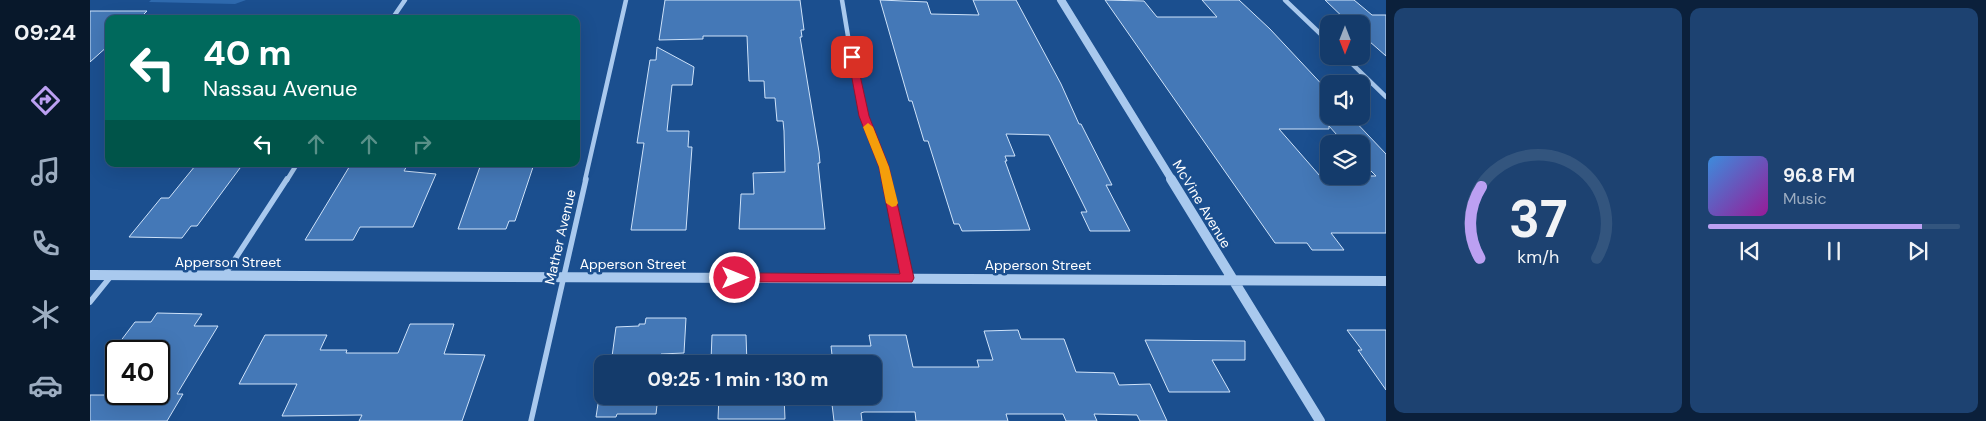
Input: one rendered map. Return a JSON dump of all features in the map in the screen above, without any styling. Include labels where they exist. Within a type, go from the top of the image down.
[{"type":"street","points":[[395,15],[404,0]]},
{"type":"street","name":"Mather Avenue","points":[[531,421],[626,0]]},
{"type":"street","points":[[842,0],[861,104],[868,129],[884,167],[907,278]]},
{"type":"street","name":"McVine Avenue","points":[[1061,0],[1320,421]]},
{"type":"street","points":[[1285,0],[1320,33]]},
{"type":"street","points":[[1353,65],[1386,97]]},
{"type":"street","points":[[224,276],[295,167]]},
{"type":"street","name":"Apperson Street","points":[[90,275],[1386,281]]},
{"type":"street","points":[[90,302],[111,276]]},
{"type":"shaded area","points":[[151,0],[246,0],[235,4],[149,2]]},
{"type":"building","points":[[665,0],[800,0],[804,30],[801,30],[802,37],[800,37],[819,152],[820,163],[818,163],[825,229],[739,229],[741,194],[754,194],[753,173],[785,172],[783,121],[777,121],[775,98],[765,98],[764,81],[749,81],[747,36],[703,36],[703,39],[659,40]]},
{"type":"building","points":[[880,0],[927,2],[931,14],[979,15],[973,0],[1016,0],[1112,185],[1106,185],[1130,231],[1090,231],[1081,212],[1087,212],[1049,135],[1006,134],[1015,156],[1005,156],[1007,161],[1005,161],[1030,230],[962,231],[959,224],[954,224],[928,141],[924,141],[912,101],[909,101]]},
{"type":"building","points":[[1105,0],[1144,1],[1157,17],[1217,17],[1202,0],[1239,0],[1270,29],[1320,82],[1320,125],[1359,125],[1368,135],[1337,135],[1329,126],[1329,129],[1279,129],[1320,176],[1320,185],[1370,185],[1370,176],[1376,176],[1370,170],[1370,137],[1386,154],[1386,233],[1331,233],[1344,250],[1312,250],[1307,243],[1275,243]]},
{"type":"building","points":[[1325,0],[1354,0],[1372,15],[1386,15],[1386,56],[1370,42],[1370,15],[1341,15]]},
{"type":"building","points":[[90,11],[147,11],[143,15],[105,15],[105,49],[90,62]]},
{"type":"building","points":[[657,47],[694,67],[692,85],[672,85],[667,131],[689,131],[688,147],[692,147],[686,230],[631,230],[644,143],[637,143],[650,60],[656,60]]},
{"type":"building","points":[[194,167],[241,167],[197,226],[191,226],[182,238],[129,237],[161,198],[169,198]]},
{"type":"building","points":[[349,167],[406,167],[404,171],[436,174],[413,227],[360,227],[353,240],[305,240]]},
{"type":"building","points":[[480,167],[533,167],[515,221],[509,221],[506,229],[458,229]]},
{"type":"building","points":[[157,313],[202,314],[194,326],[218,326],[177,394],[183,394],[167,421],[90,421],[90,395],[105,395],[105,405],[170,405],[170,340],[121,340],[135,322],[151,322]]},
{"type":"building","points":[[646,318],[686,318],[684,353],[612,355],[616,327],[645,324]]},
{"type":"building","points":[[410,324],[454,324],[444,354],[485,355],[462,421],[359,421],[362,415],[282,416],[297,384],[239,384],[265,335],[327,335],[320,350],[347,350],[346,353],[398,353]]},
{"type":"building","points":[[1018,330],[1021,339],[1064,339],[1076,372],[1114,373],[1119,385],[1150,384],[1167,421],[1140,421],[1137,415],[1094,414],[1097,421],[1066,421],[1063,414],[1006,414],[1008,421],[916,421],[915,412],[864,412],[861,413],[862,421],[834,421],[832,405],[882,405],[882,355],[832,355],[831,346],[871,346],[869,335],[906,335],[913,367],[979,367],[977,360],[993,360],[984,331]]},
{"type":"building","points":[[1347,330],[1386,330],[1386,390],[1358,350],[1362,350]]},
{"type":"building","points":[[712,335],[746,335],[747,355],[711,355]]},
{"type":"building","points":[[1145,340],[1245,341],[1245,360],[1212,360],[1230,392],[1169,392]]},
{"type":"building","points":[[598,405],[657,405],[656,414],[617,414],[616,417],[596,417]]},
{"type":"building","points":[[719,405],[784,405],[785,419],[718,419]]},
{"type":"slow traffic","points":[[868,127],[884,167],[892,203]]},
{"type":"route","points":[[735,278],[907,278],[884,167],[864,116],[852,57]]}]
